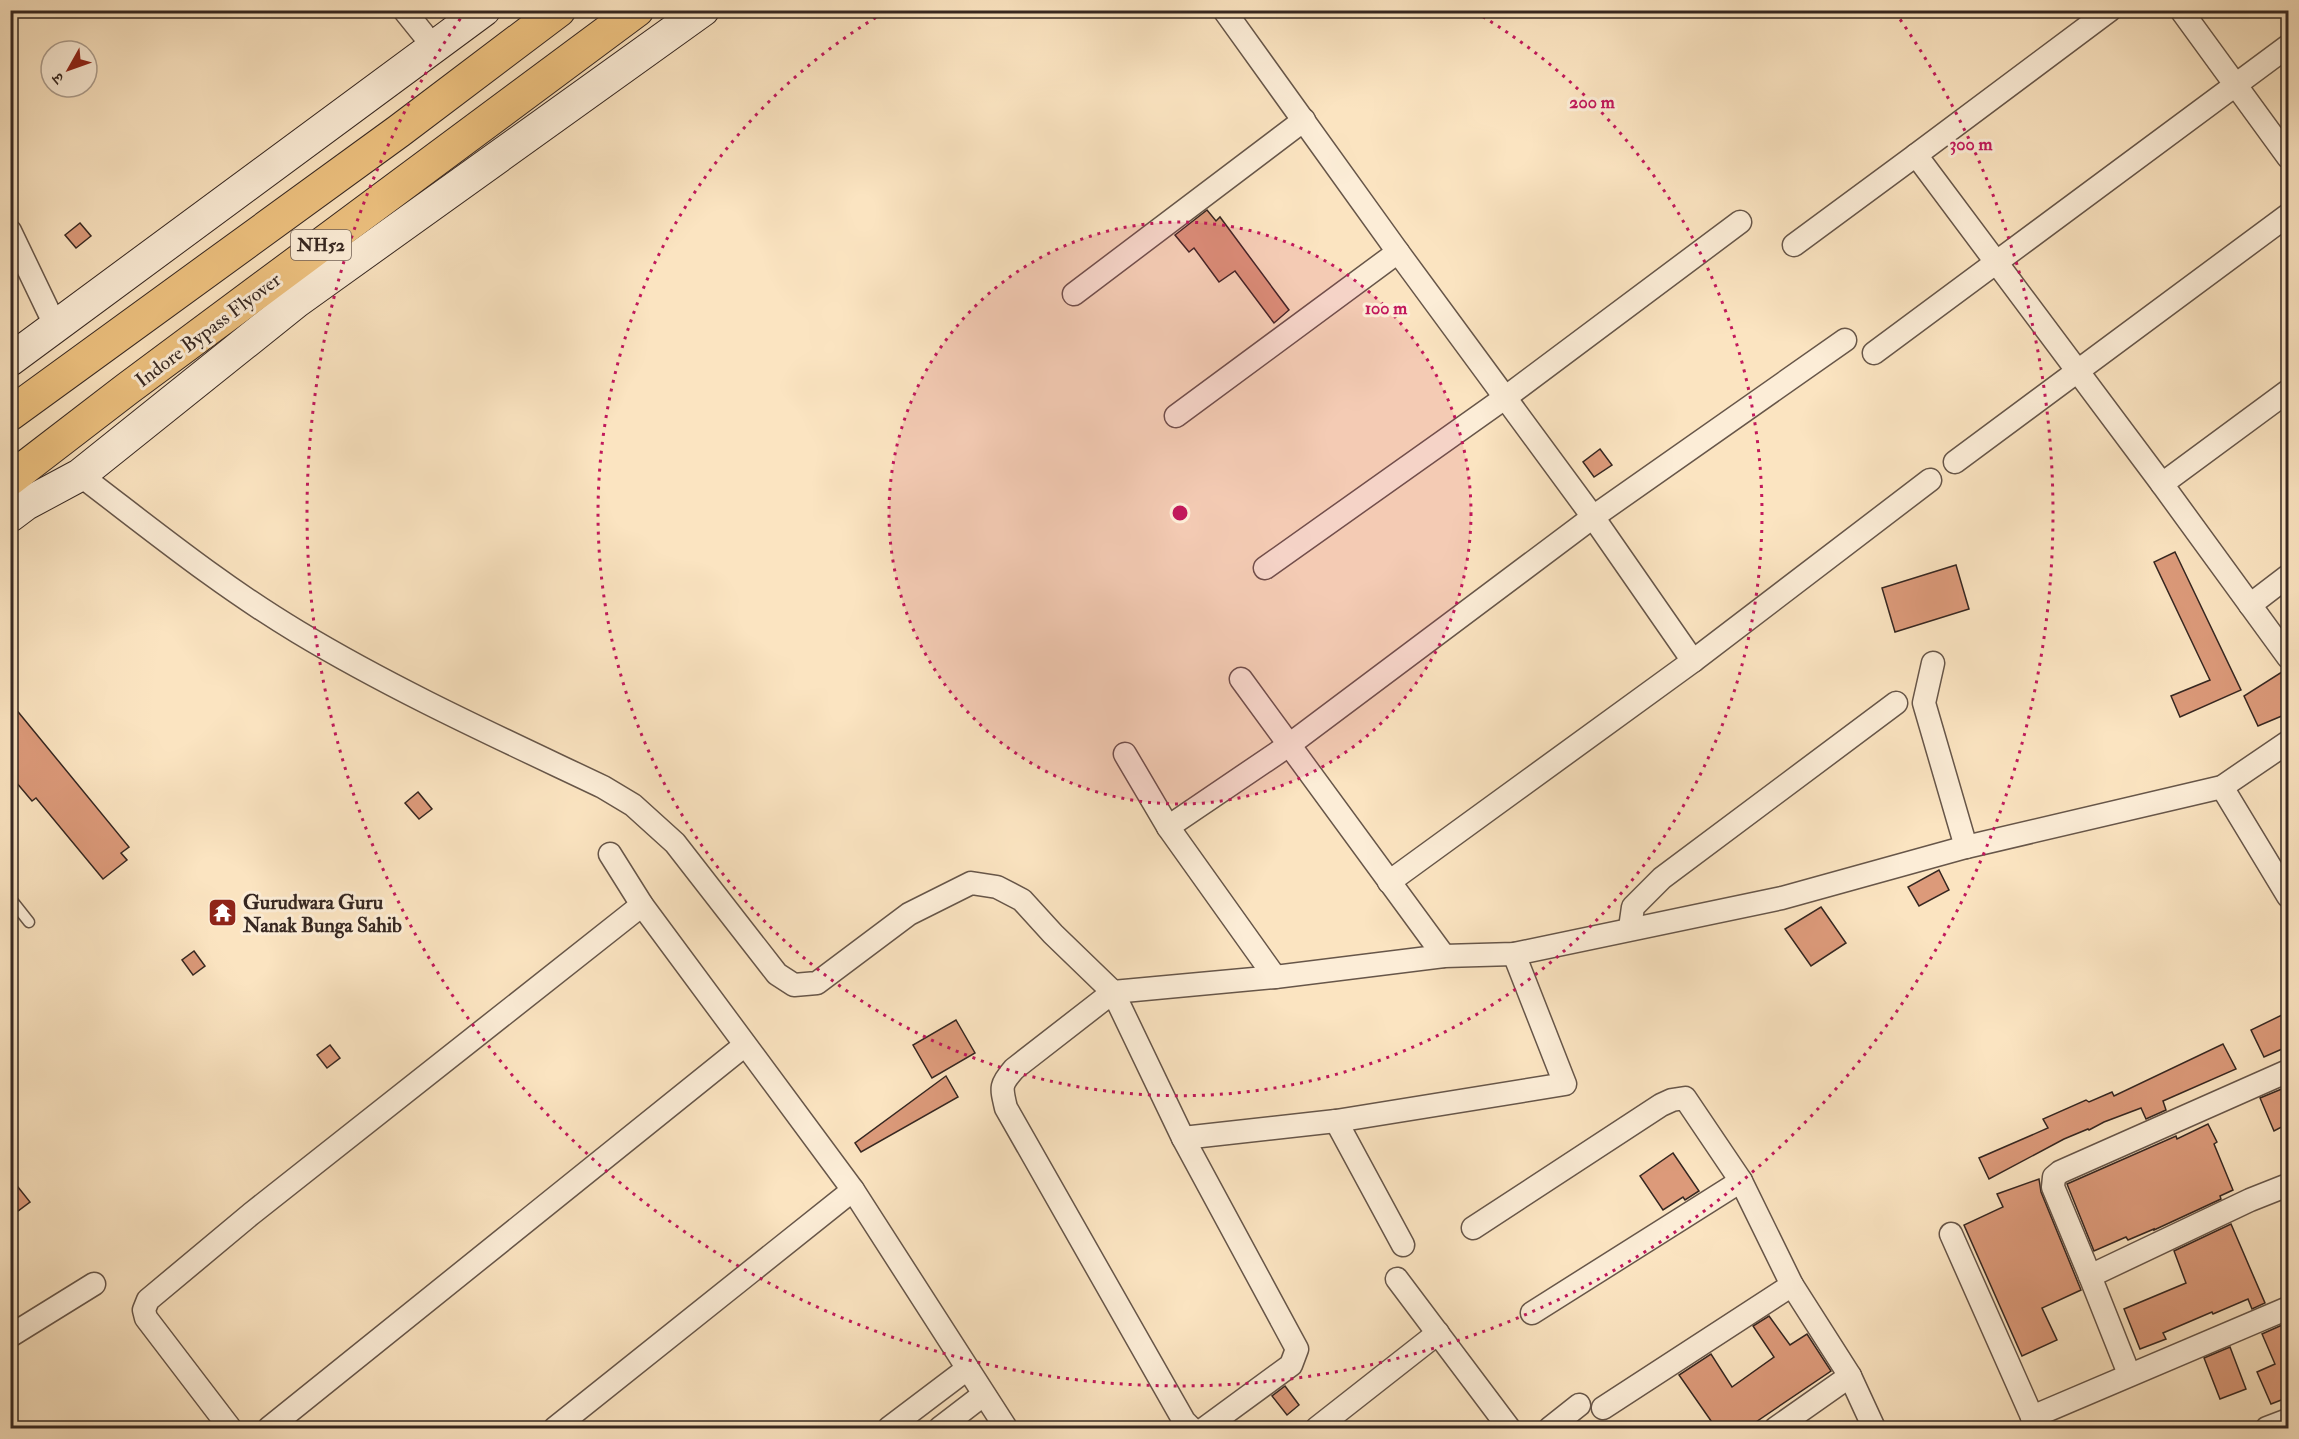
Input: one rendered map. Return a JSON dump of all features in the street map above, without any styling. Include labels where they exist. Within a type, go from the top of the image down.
[{"type":"highway","name":"NH52","points":[[15,411],[399,131],[559,10]]},
{"type":"highway","name":"Indore Bypass Flyover","points":[[14,496],[52,447],[637,10]]},
{"type":"street","points":[[404,10],[433,46]]},
{"type":"street","points":[[10,360],[484,10]]},
{"type":"street","points":[[14,496],[80,475],[296,302],[703,10]]},
{"type":"street","points":[[1224,10],[1593,517],[1693,661]]},
{"type":"street","points":[[1794,245],[2110,10]]},
{"type":"street","points":[[2181,10],[2289,157]]},
{"type":"street","points":[[1874,353],[2289,46]]},
{"type":"street","points":[[1074,294],[1304,120]]},
{"type":"street","points":[[1916,155],[2163,484],[2289,657]]},
{"type":"street","points":[[1955,462],[2289,215]]},
{"type":"street","points":[[1265,568],[1506,397],[1740,222]]},
{"type":"street","points":[[10,231],[56,327]]},
{"type":"street","points":[[1176,416],[1398,252]]},
{"type":"street","points":[[1168,827],[1289,745],[1593,517],[1845,340]]},
{"type":"street","points":[[2163,484],[2289,391]]},
{"type":"street","points":[[80,475],[227,587],[298,632],[408,694],[603,787],[633,805],[675,843],[777,974],[795,985],[817,982],[909,914],[971,883],[997,887],[1022,900],[1053,934],[1113,992],[1183,1138],[1297,1349],[1291,1365],[1205,1428]]},
{"type":"street","points":[[1389,882],[1693,661],[1930,480]]},
{"type":"street","points":[[2250,605],[2289,576]]},
{"type":"street","points":[[1933,663],[1924,703],[1966,847]]},
{"type":"street","points":[[1241,679],[1444,956]]},
{"type":"street","points":[[1630,928],[1633,907],[1662,878],[1896,703]]},
{"type":"street","points":[[1191,1428],[1184,1421],[1006,1108],[1001,1089],[1003,1081],[1014,1069],[1113,992],[1275,977],[1444,956],[1514,954],[1782,898],[1966,847],[2222,787],[2289,742]]},
{"type":"street","points":[[1125,754],[1168,827],[1275,977]]},
{"type":"street","points":[[2222,787],[2289,896]]},
{"type":"street","points":[[610,854],[642,905],[853,1190],[1006,1428]]},
{"type":"street","points":[[230,1428],[146,1318],[144,1310],[148,1300],[251,1214],[642,905]]},
{"type":"street","points":[[1183,1138],[1336,1121],[1565,1084],[1514,954]]},
{"type":"street","points":[[269,1428],[745,1045]]},
{"type":"street","points":[[2129,1374],[2053,1187],[2054,1177],[2060,1172],[2289,1071]]},
{"type":"street","points":[[1473,1228],[1672,1100],[1685,1098],[1741,1181],[1792,1285],[1850,1376],[1874,1428]]},
{"type":"street","points":[[1336,1121],[1403,1245]]},
{"type":"street","points":[[1532,1313],[1741,1181]]},
{"type":"street","points":[[2091,1276],[2250,1200],[2289,1185]]},
{"type":"street","points":[[555,1428],[853,1190]]},
{"type":"street","points":[[1951,1233],[2034,1423],[2129,1374],[2289,1308]]},
{"type":"street","points":[[1397,1279],[1509,1428]]},
{"type":"street","points":[[10,1336],[94,1284]]},
{"type":"street","points":[[1603,1408],[1792,1285]]},
{"type":"street","points":[[1317,1428],[1438,1333]]},
{"type":"street","points":[[890,1428],[967,1369]]},
{"type":"street","points":[[1776,1428],[1850,1376]]},
{"type":"street","points":[[940,1428],[983,1395]]},
{"type":"street","points":[[1550,1428],[1579,1405]]},
{"type":"lane","points":[[10,898],[29,922]]},
{"type":"building","points":[[1207,210],[1216,221],[1220,217],[1289,310],[1274,323],[1235,271],[1219,282],[1194,248],[1189,252],[1175,235]]},
{"type":"building","points":[[80,223],[91,236],[76,248],[65,235]]},
{"type":"building","points":[[1600,449],[1612,465],[1594,477],[1583,462]]},
{"type":"building","points":[[2175,552],[2241,690],[2180,717],[2171,696],[2210,680],[2154,562]]},
{"type":"building","points":[[1956,565],[1969,609],[1895,632],[1882,588]]},
{"type":"building","points":[[2285,670],[2289,670],[2289,713],[2258,726],[2244,696]]},
{"type":"building","points":[[10,702],[129,847],[121,853],[127,860],[103,879],[36,798],[32,801],[10,775]]},
{"type":"building","points":[[418,792],[432,809],[419,819],[405,803]]},
{"type":"building","points":[[1939,870],[1949,890],[1919,906],[1908,887]]},
{"type":"building","points":[[1821,907],[1846,943],[1811,966],[1785,929]]},
{"type":"building","points":[[194,951],[205,966],[193,975],[182,960]]},
{"type":"building","points":[[2284,1014],[2289,1024],[2289,1046],[2264,1057],[2251,1030]]},
{"type":"building","points":[[956,1020],[975,1053],[932,1078],[913,1045]]},
{"type":"building","points":[[2223,1044],[2236,1069],[2163,1101],[2166,1110],[2146,1119],[2141,1108],[2104,1122],[2064,1139],[1989,1179],[1979,1158],[2048,1128],[2043,1119],[2086,1100],[2089,1102],[2112,1092],[2114,1096]]},
{"type":"building","points":[[330,1045],[340,1058],[327,1068],[317,1055]]},
{"type":"building","points":[[946,1076],[958,1097],[861,1152],[855,1143]]},
{"type":"building","points":[[2289,1086],[2289,1123],[2274,1131],[2260,1098]]},
{"type":"building","points":[[2208,1124],[2217,1142],[2214,1144],[2233,1190],[2220,1196],[2221,1199],[2154,1230],[2128,1240],[2126,1237],[2094,1251],[2067,1184]]},
{"type":"building","points":[[1673,1153],[1699,1191],[1685,1200],[1683,1197],[1663,1210],[1640,1176]]},
{"type":"building","points":[[10,1177],[30,1202],[10,1217]]},
{"type":"building","points":[[2039,1179],[2041,1192],[2081,1290],[2042,1308],[2057,1340],[2022,1356],[1964,1225],[2003,1207],[1997,1194]]},
{"type":"building","points":[[2231,1224],[2265,1303],[2252,1309],[2248,1299],[2213,1314],[2212,1312],[2163,1333],[2166,1339],[2140,1349],[2124,1309],[2186,1283],[2174,1251]]},
{"type":"building","points":[[1769,1316],[1790,1345],[1807,1334],[1831,1371],[1747,1428],[1716,1428],[1679,1375],[1711,1354],[1732,1387],[1774,1357],[1753,1326]]},
{"type":"building","points":[[2289,1322],[2289,1397],[2271,1404],[2257,1372],[2275,1364],[2262,1334]]},
{"type":"building","points":[[2230,1347],[2246,1389],[2220,1399],[2204,1358]]},
{"type":"building","points":[[1285,1386],[1299,1405],[1287,1415],[1272,1396]]},
{"type":"place","name":"Gurudwara Guru Nanak Bunga Sahib","points":[[222,913]]}]
